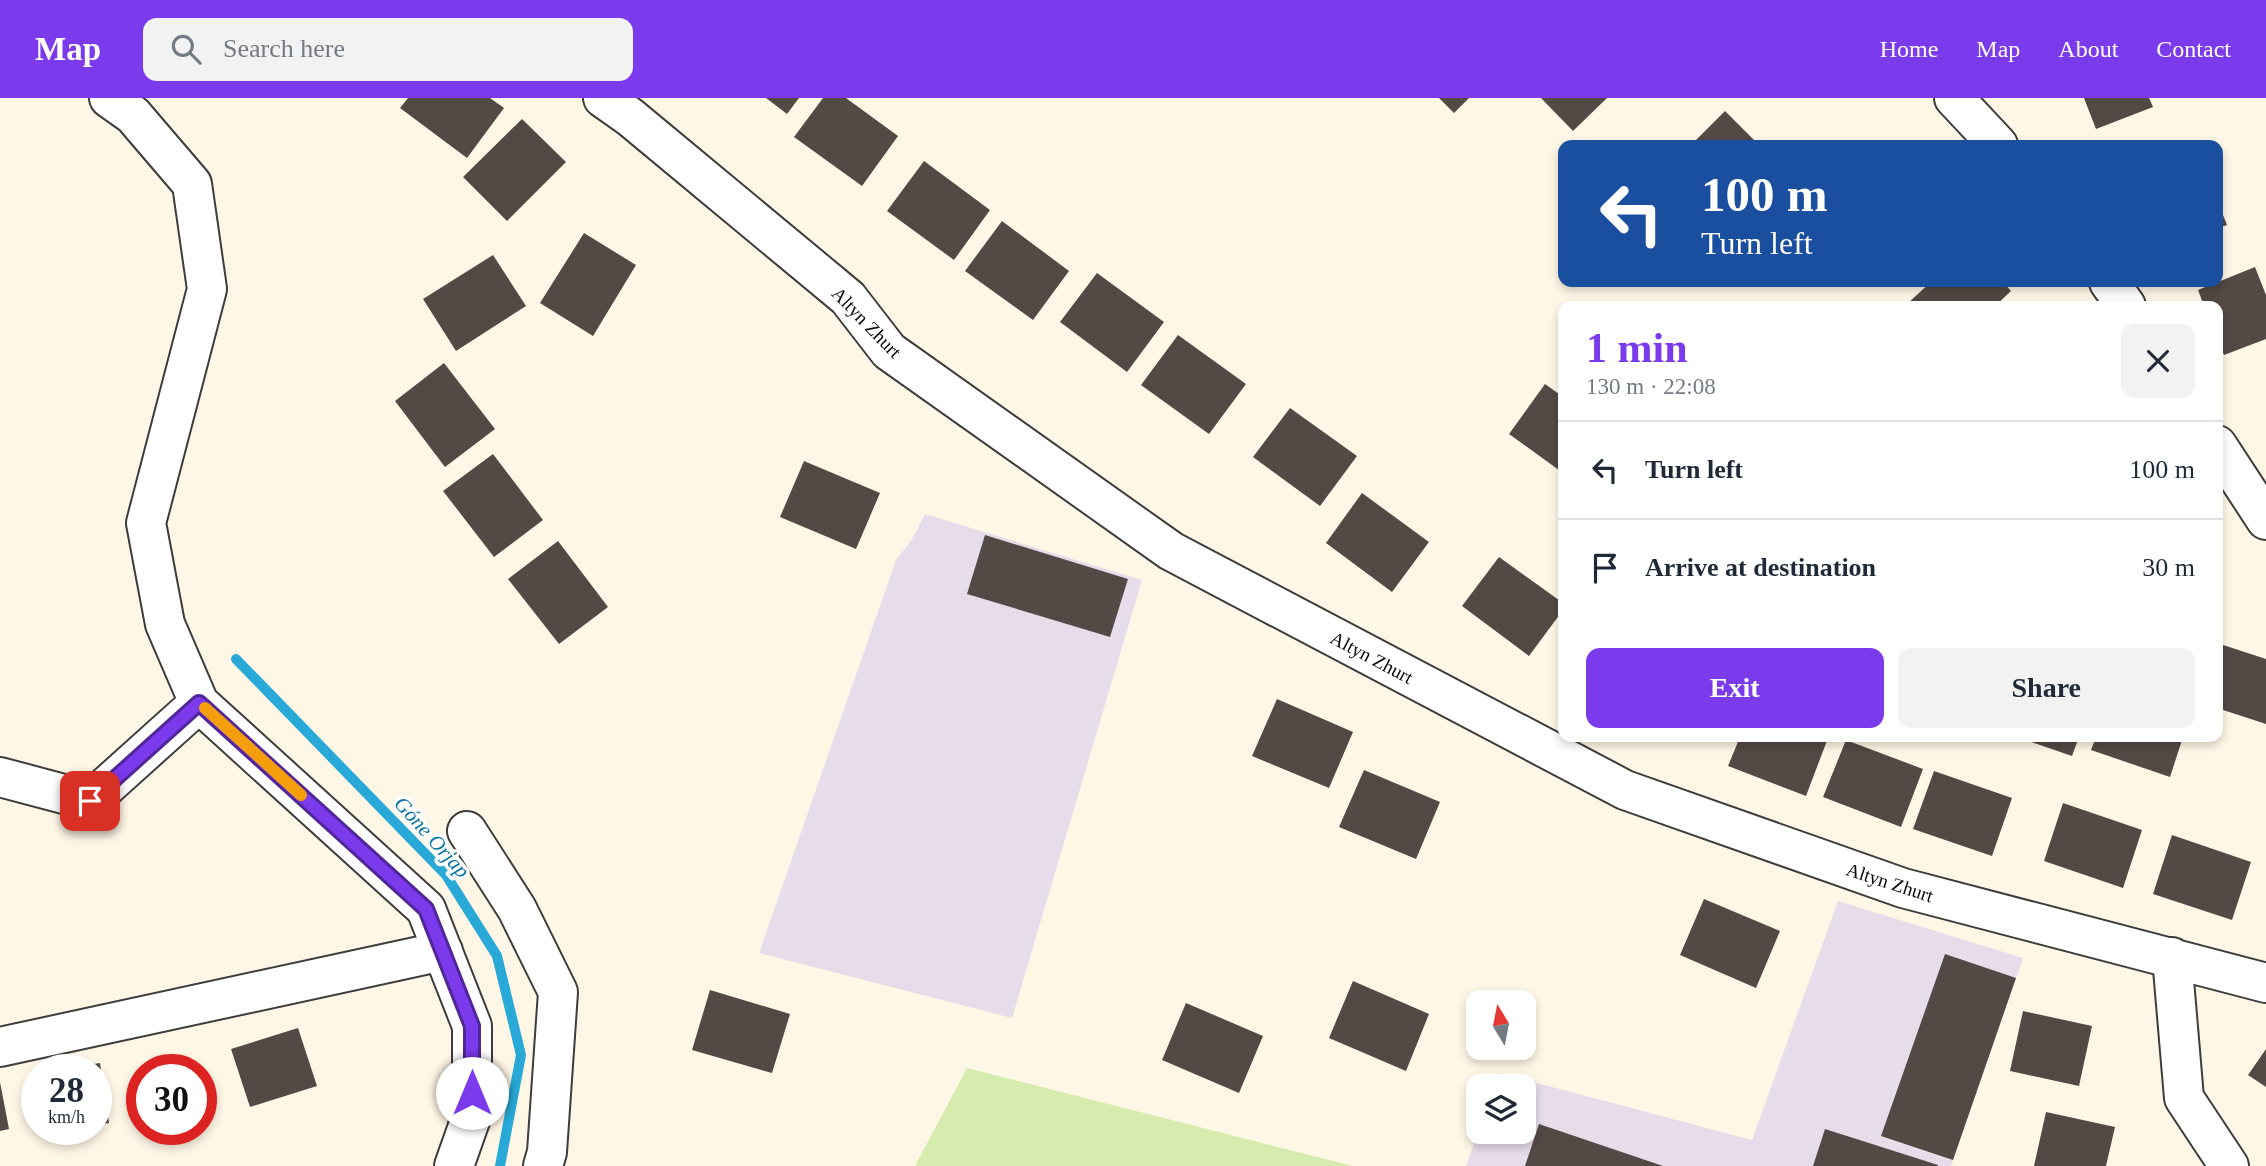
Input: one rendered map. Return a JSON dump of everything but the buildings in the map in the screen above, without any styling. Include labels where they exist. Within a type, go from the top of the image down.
[{"type":"street","points":[[109,98],[133,115],[192,184],[207,289],[146,523],[165,624],[199,703],[426,909],[472,1026],[472,1115],[454,1166]]},
{"type":"street","points":[[1954,98],[1993,140]]},
{"type":"street","name":"Altyn Zhurt","points":[[625,104],[848,298],[889,351],[1171,551],[1625,790],[1903,888],[2266,983]]},
{"type":"street","points":[[2223,454],[2266,520]]},
{"type":"street","points":[[0,777],[90,801],[199,703]]},
{"type":"street","points":[[467,831],[517,909],[558,992],[547,1152],[542,1166]]},
{"type":"street","points":[[0,1047],[443,951]]},
{"type":"street","points":[[2172,957],[2185,1098],[2229,1166]]},
{"type":"shaded area","points":[[925,514],[1142,580],[1012,1018],[759,953],[896,560],[912,539]]},
{"type":"shaded area","points":[[1838,901],[2023,958],[1951,1166],[1466,1166],[1474,1144],[1536,1144],[1536,1083],[1752,1140]]},
{"type":"green space","points":[[967,1068],[1353,1166],[915,1166]]},
{"type":"waterway","name":"Góne Orjap","points":[[236,659],[446,875],[497,956],[521,1055],[500,1166]]},
{"type":"slow traffic","points":[[205,708],[301,795]]},
{"type":"route","points":[[90,801],[199,703],[426,909],[472,1026],[472,1093]]}]
